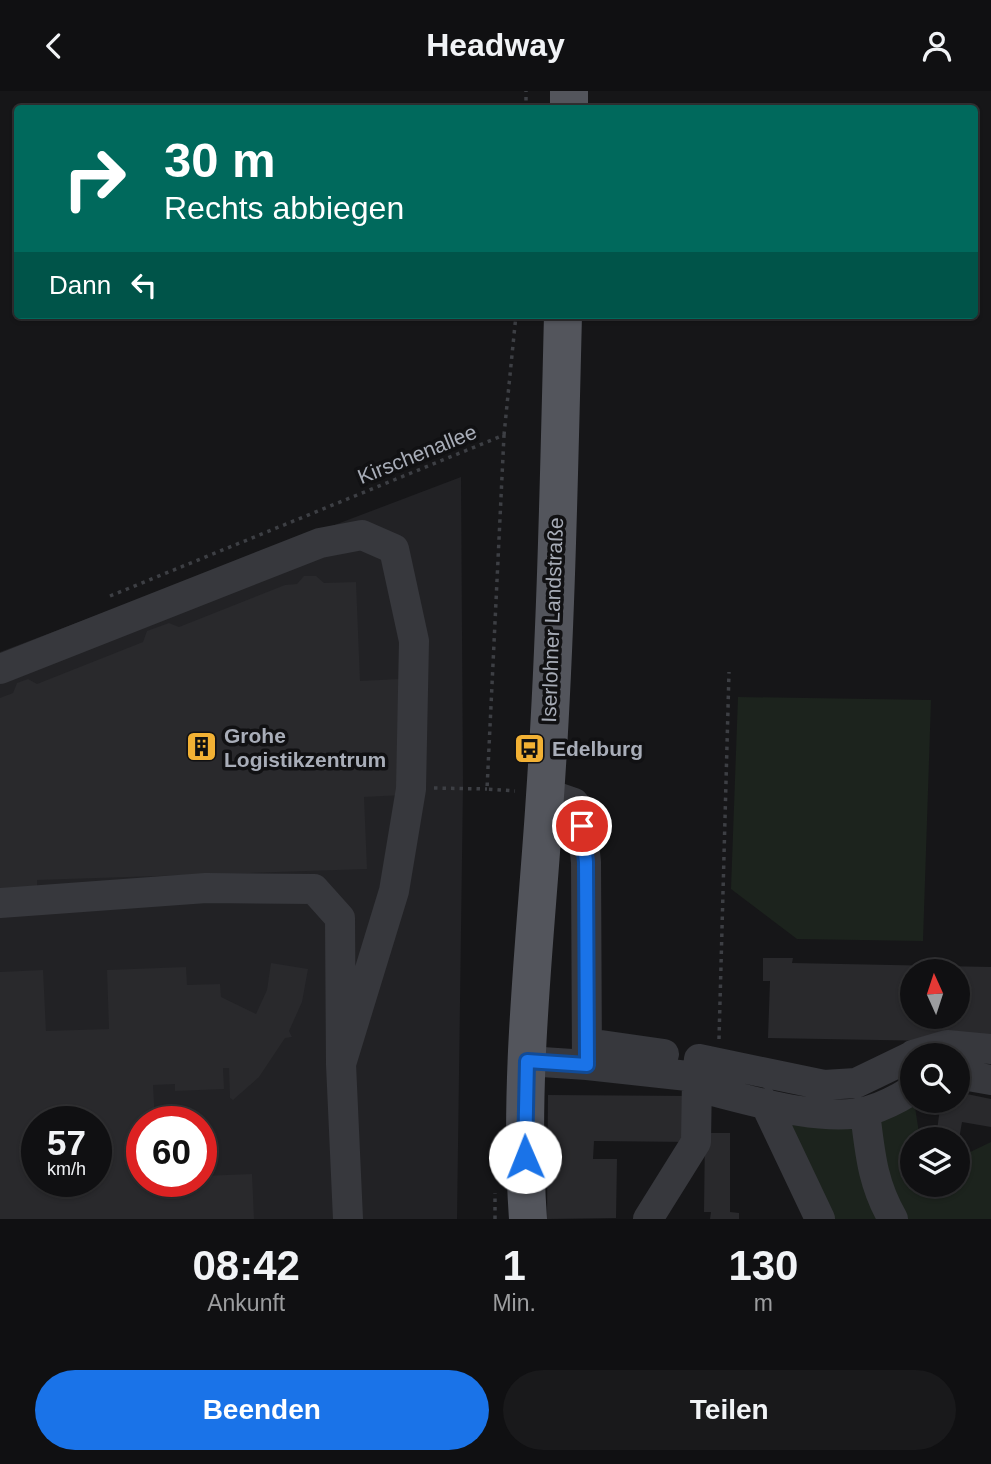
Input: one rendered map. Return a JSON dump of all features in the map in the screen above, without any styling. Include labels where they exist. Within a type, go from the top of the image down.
[{"type":"main road","name":"Iserlohner Landstraße","points":[[528,1219],[524,1130],[545,793],[563,319]]},
{"type":"street","points":[[0,669],[320,543],[362,535],[394,549],[414,641],[411,789],[394,891],[341,1064]]},
{"type":"street","points":[[545,793],[574,803],[582,826],[586,862],[587,1054]]},
{"type":"street","points":[[0,903],[206,888],[314,889],[340,918],[341,1064],[348,1219]]},
{"type":"street","points":[[970,1047],[991,1049]]},
{"type":"street","points":[[527,1061],[587,1054],[824,1085],[856,1083],[900,1062]]},
{"type":"street","points":[[703,1071],[765,1103],[811,1112],[865,1112],[900,1097]]},
{"type":"street","points":[[648,1219],[696,1142],[703,1071]]},
{"type":"street","points":[[970,1076],[991,1080]]},
{"type":"street","points":[[765,1103],[820,1219]]},
{"type":"street","points":[[865,1112],[872,1168],[879,1195],[893,1219]]},
{"type":"path","points":[[504,435],[516,319]]},
{"type":"path","name":"Kirschenallee","points":[[103,600],[504,435],[487,789]]},
{"type":"path","points":[[703,1071],[729,673]]},
{"type":"path","points":[[411,789],[464,786],[545,793]]},
{"type":"shaded area","points":[[461,477],[463,786],[457,1219],[0,1219],[0,652]]},
{"type":"shaded area","points":[[738,697],[931,700],[923,941],[797,939],[731,889]]},
{"type":"shaded area","points":[[900,1103],[900,1113],[916,1113],[918,1127],[900,1127],[900,1197],[970,1197],[970,1152],[991,1142],[991,1219],[832,1219],[785,1115]]},
{"type":"building","name":"Grohe Logistikzentrum","points":[[304,576],[316,576],[324,583],[356,582],[360,681],[399,679],[403,795],[364,797],[367,869],[37,880],[37,889],[0,889],[0,698],[13,693],[17,683],[28,679],[37,684],[143,642],[147,631],[169,623],[179,627],[285,585],[297,584]]},
{"type":"building","points":[[763,958],[793,958],[792,963],[900,965],[900,1029],[970,1029],[970,967],[991,967],[991,1042],[768,1038],[770,981],[763,981]]},
{"type":"building","points":[[271,963],[308,969],[302,1002],[289,1031],[292,1037],[285,1038],[259,1077],[233,1100],[230,1098],[229,1068],[223,1068],[224,1089],[175,1091],[175,1084],[153,1085],[154,1106],[126,1106],[126,1197],[217,1197],[217,1175],[252,1174],[254,1219],[0,1219],[0,972],[43,970],[46,1031],[109,1029],[107,970],[186,967],[187,985],[220,984],[221,997],[256,1014],[267,990]]},
{"type":"building","points":[[548,1095],[692,1096],[692,1142],[594,1141],[593,1159],[617,1159],[616,1218],[547,1219]]},
{"type":"building","points":[[970,1095],[991,1099],[991,1127],[962,1122],[961,1127],[937,1127],[939,1113],[970,1113]]},
{"type":"building","points":[[705,1133],[730,1133],[730,1212],[739,1213],[739,1219],[710,1219],[711,1212],[704,1212]]},
{"type":"place","name":"Grohe Logistikzentrum","points":[[201,747]]},
{"type":"place","name":"Edelburg","points":[[529,748]]},
{"type":"route","points":[[525,1157],[527,1061],[587,1065],[586,862],[582,826]]}]
